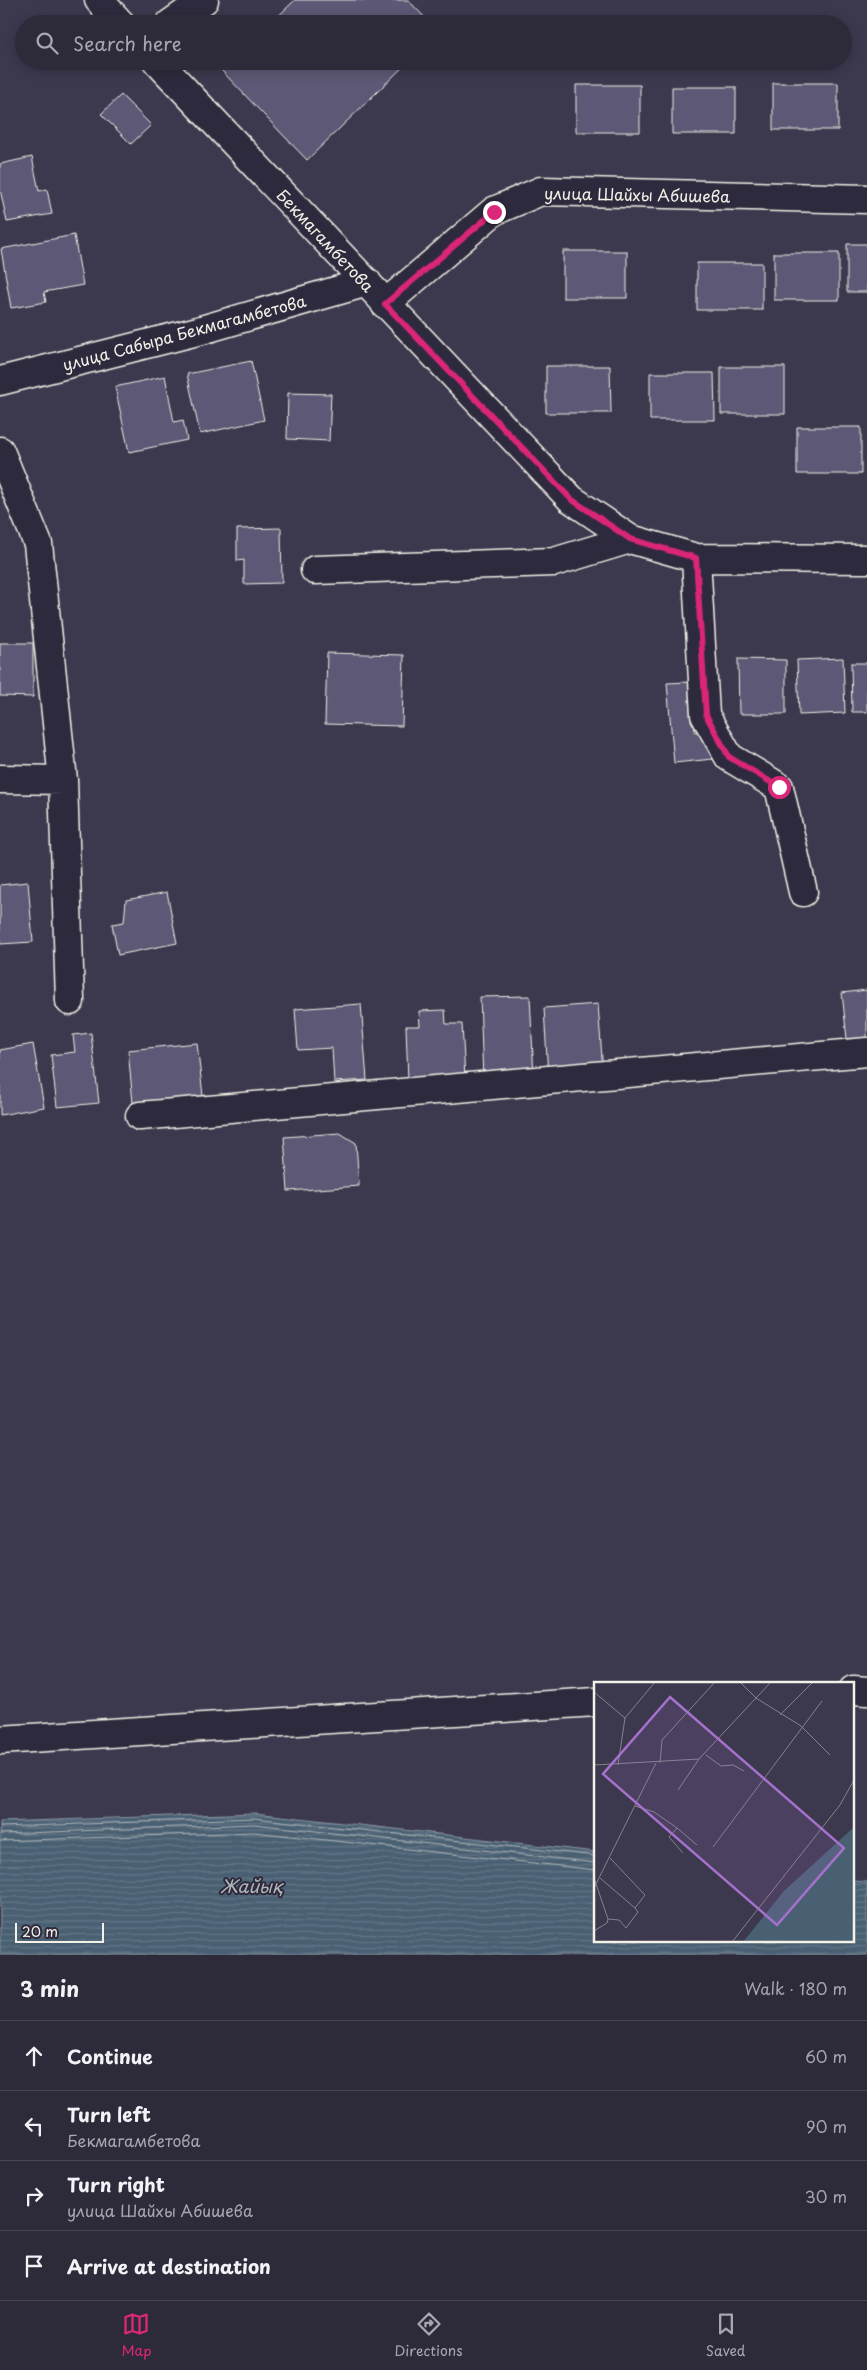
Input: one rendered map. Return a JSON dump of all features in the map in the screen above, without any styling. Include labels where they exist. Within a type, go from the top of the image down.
[{"type":"street","points":[[99,0],[113,15]]},
{"type":"street","points":[[183,15],[204,0]]},
{"type":"street","name":"Бекмагамбетова","points":[[166,70],[571,499],[630,539],[696,558],[867,559]]},
{"type":"street","name":"улица Шайхы Абишева","points":[[385,304],[494,212],[541,191],[867,199]]},
{"type":"street","name":"улица Сабыра Бекмагамбетова","points":[[0,381],[198,331],[367,282]]},
{"type":"street","points":[[0,451],[38,544],[63,780],[70,1000]]},
{"type":"street","points":[[315,570],[554,562],[630,539]]},
{"type":"street","points":[[696,558],[706,715],[729,757],[779,787],[804,892]]},
{"type":"street","points":[[0,778],[63,780]]},
{"type":"street","points":[[140,1116],[867,1052]]},
{"type":"street","points":[[854,1690],[867,1691]]},
{"type":"street","points":[[0,1740],[594,1702]]},
{"type":"water","name":"Жайық","points":[[255,1813],[594,1852],[594,1942],[854,1942],[854,1881],[867,1882],[867,1955],[0,1955],[0,1822]]},
{"type":"building","points":[[295,0],[408,0],[422,15],[279,15]]},
{"type":"building","points":[[223,70],[400,70],[307,160]]},
{"type":"building","points":[[773,83],[838,83],[838,130],[773,130]]},
{"type":"building","points":[[576,85],[640,85],[640,132],[576,132]]},
{"type":"building","points":[[672,87],[736,87],[736,134],[672,134]]},
{"type":"building","points":[[121,95],[151,125],[131,144],[101,114]]},
{"type":"building","points":[[32,157],[39,191],[47,189],[52,214],[7,222],[0,189],[0,164]]},
{"type":"building","points":[[74,235],[83,285],[44,292],[46,302],[11,308],[1,249]]},
{"type":"building","points":[[847,244],[867,244],[867,292],[847,292]]},
{"type":"building","points":[[563,251],[627,251],[627,298],[563,298]]},
{"type":"building","points":[[774,253],[839,253],[839,300],[774,300]]},
{"type":"building","points":[[697,263],[762,263],[762,310],[697,310]]},
{"type":"building","points":[[251,361],[264,420],[200,434],[187,374]]},
{"type":"building","points":[[546,366],[610,366],[611,413],[546,413]]},
{"type":"building","points":[[721,367],[785,367],[785,414],[721,414]]},
{"type":"building","points":[[650,373],[714,373],[715,420],[650,420]]},
{"type":"building","points":[[165,376],[174,422],[183,420],[187,440],[129,452],[115,387]]},
{"type":"building","points":[[288,393],[331,394],[329,441],[287,439]]},
{"type":"building","points":[[797,427],[861,427],[861,474],[797,474]]},
{"type":"building","points":[[281,528],[282,583],[244,584],[244,560],[237,561],[237,529]]},
{"type":"building","points":[[0,643],[33,643],[33,697],[0,696]]},
{"type":"building","points":[[327,653],[404,655],[402,726],[325,724]]},
{"type":"building","points":[[843,658],[845,713],[799,715],[797,660]]},
{"type":"building","points":[[738,659],[786,660],[786,714],[739,714]]},
{"type":"building","points":[[851,663],[867,663],[867,712],[852,712]]},
{"type":"building","points":[[690,682],[695,732],[710,730],[713,759],[674,763],[667,683]]},
{"type":"building","points":[[28,882],[33,942],[0,944],[0,885]]},
{"type":"building","points":[[167,892],[177,943],[118,955],[112,924],[124,922],[126,900]]},
{"type":"building","points":[[867,990],[867,1045],[848,1048],[842,993]]},
{"type":"building","points":[[530,996],[534,1078],[483,1080],[480,997]]},
{"type":"building","points":[[361,1004],[367,1080],[334,1082],[332,1048],[298,1050],[295,1009]]},
{"type":"building","points":[[598,1004],[603,1072],[548,1076],[544,1008]]},
{"type":"building","points":[[445,1010],[446,1024],[462,1024],[465,1078],[408,1080],[406,1026],[420,1026],[419,1011]]},
{"type":"building","points":[[91,1033],[99,1103],[57,1107],[51,1055],[75,1052],[73,1035]]},
{"type":"building","points":[[197,1043],[203,1096],[133,1103],[128,1050]]},
{"type":"building","points":[[33,1044],[44,1107],[0,1115],[0,1050]]},
{"type":"building","points":[[340,1133],[356,1143],[359,1186],[288,1191],[284,1137]]},
{"type":"route","points":[[494,212],[385,304],[571,499],[630,539],[696,558],[706,715],[729,757],[779,787]]}]
